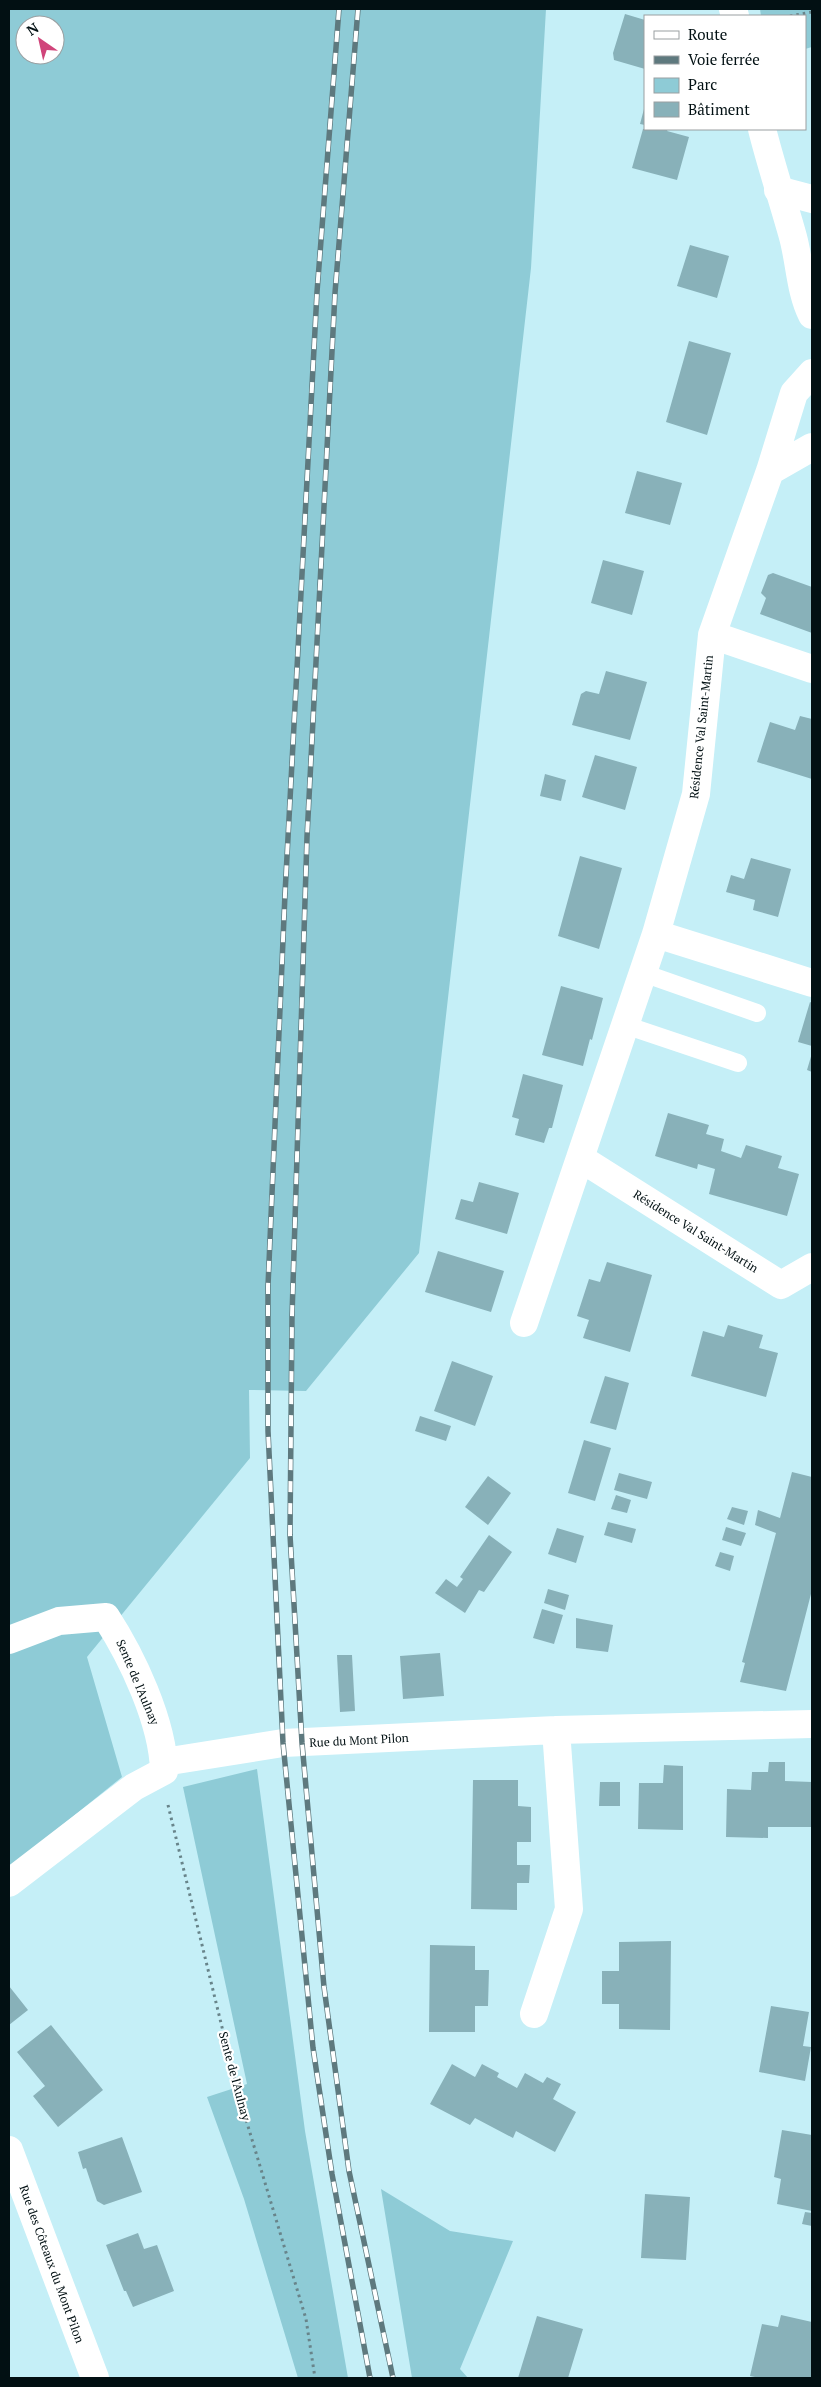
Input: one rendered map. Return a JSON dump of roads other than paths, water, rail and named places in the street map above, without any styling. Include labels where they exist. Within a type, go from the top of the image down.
[{"type":"street","points":[[762,130],[793,238],[805,302],[812,315]]},
{"type":"street","points":[[778,190],[812,199]]},
{"type":"street","points":[[793,238],[812,268]]},
{"type":"street","name":"Résidence Val Saint-Martin","points":[[524,1323],[656,934],[696,794],[712,634],[770,471],[794,393],[812,374]]},
{"type":"street","points":[[770,471],[812,447]]},
{"type":"street","name":"Résidence Val Saint-Martin","points":[[712,634],[812,669]]},
{"type":"street","points":[[656,934],[812,983]]},
{"type":"street","name":"Résidence Val Saint-Martin","points":[[580,1158],[781,1285],[812,1267]]},
{"type":"street","name":"Sente de l'Aulnay","points":[[9,1640],[59,1621],[106,1617],[129,1656],[159,1731],[164,1766]]},
{"type":"street","name":"Rue du Mont Pilon","points":[[164,1766],[283,1743],[556,1730],[812,1724]]},
{"type":"street","points":[[534,2014],[569,1909],[556,1730]]},
{"type":"street","points":[[9,1883],[164,1766]]},
{"type":"street","name":"Rue des Côteaux du Mont Pilon","points":[[9,2150],[94,2378]]},
{"type":"lane","points":[[643,973],[757,1013]]},
{"type":"lane","points":[[625,1025],[738,1063]]},
{"type":"railway","points":[[339,9],[317,292],[285,894],[268,1286],[268,1431],[283,1743],[313,2048],[332,2174],[370,2378]]},
{"type":"railway","points":[[358,9],[335,293],[307,837],[292,1316],[290,1535],[302,1743],[324,1987],[349,2171],[393,2378]]}]
